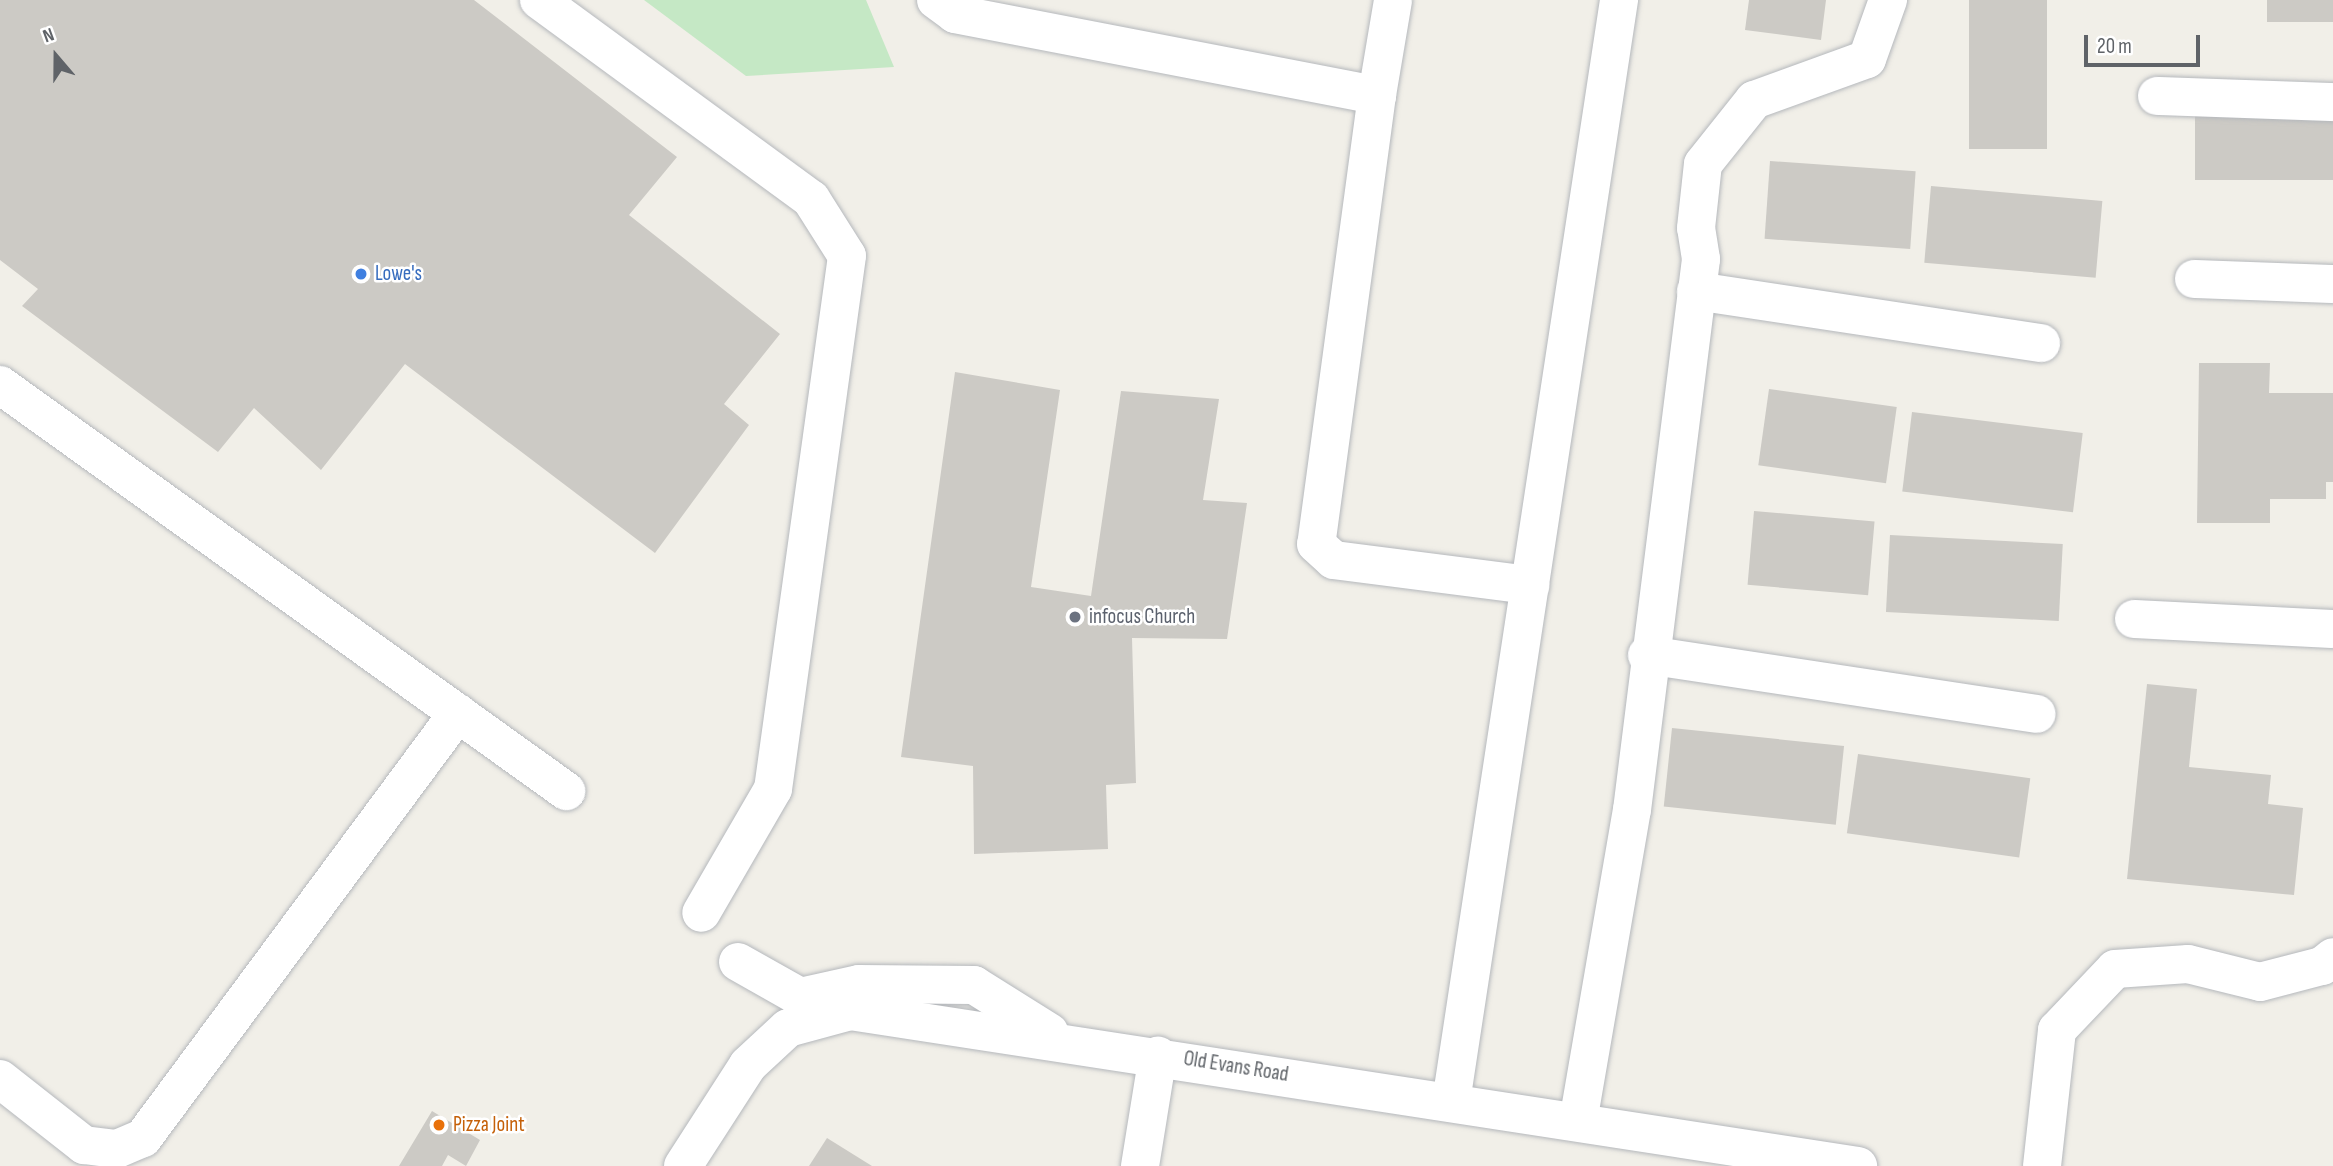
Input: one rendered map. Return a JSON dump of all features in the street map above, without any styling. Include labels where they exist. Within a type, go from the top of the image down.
[{"type":"street","points":[[539,0],[811,200],[847,256],[774,789],[701,914]]},
{"type":"street","points":[[936,0],[955,14],[1377,94]]},
{"type":"street","points":[[1393,0],[1377,94],[1316,544],[1334,559],[1530,585]]},
{"type":"street","points":[[1451,1102],[1619,0]]},
{"type":"street","points":[[1578,1122],[1632,810],[1647,655],[1696,291],[1703,164],[1754,100],[1867,59],[1888,0]]},
{"type":"street","points":[[2157,96],[2333,102]]},
{"type":"street","points":[[2194,279],[2333,285]]},
{"type":"street","points":[[1696,291],[2041,343]]},
{"type":"street","points":[[0,385],[566,791]]},
{"type":"street","points":[[2134,619],[2333,629]]},
{"type":"street","points":[[1647,655],[2037,714]]},
{"type":"street","points":[[0,1079],[85,1145],[117,1149],[143,1138],[458,713]]},
{"type":"street","points":[[2042,1166],[2057,1030],[2115,969],[2188,964],[2260,982],[2322,966],[2333,957]]},
{"type":"street","points":[[738,962],[800,997],[859,984],[974,985],[1059,1039]]},
{"type":"street","name":"Old Evans Road","points":[[683,1166],[748,1065],[788,1028],[850,1011],[1059,1039],[1858,1166]]},
{"type":"street","points":[[1140,1166],[1158,1055]]},
{"type":"green space","points":[[644,0],[866,0],[894,67],[746,76]]},
{"type":"building","name":"Lowe's","points":[[0,0],[474,0],[677,157],[629,215],[780,334],[724,404],[749,425],[655,553],[405,364],[321,470],[254,408],[218,452],[22,306],[38,289],[0,260]]},
{"type":"building","points":[[1749,0],[1826,0],[1821,40],[1745,30]]},
{"type":"building","points":[[1969,0],[2047,0],[2047,149],[1969,149]]},
{"type":"building","points":[[2267,0],[2333,0],[2333,22],[2267,22]]},
{"type":"building","points":[[2195,116],[2333,116],[2333,180],[2195,180]]},
{"type":"building","points":[[1770,161],[1916,171],[1910,249],[1765,239]]},
{"type":"building","points":[[1931,186],[2102,201],[2096,278],[1924,263]]},
{"type":"building","points":[[2199,363],[2270,363],[2269,393],[2333,393],[2333,482],[2326,482],[2326,499],[2270,499],[2270,523],[2197,523]]},
{"type":"building","name":"infocus Church","points":[[955,372],[1060,390],[1031,587],[1091,596],[1121,391],[1219,399],[1203,500],[1247,503],[1227,639],[1132,638],[1136,783],[1106,785],[1108,849],[974,854],[973,766],[901,757]]},
{"type":"building","points":[[1769,389],[1897,407],[1886,483],[1758,465]]},
{"type":"building","points":[[1912,412],[2083,433],[2073,512],[1902,491]]},
{"type":"building","points":[[1754,511],[1875,522],[1868,595],[1748,585]]},
{"type":"building","points":[[1890,535],[2063,544],[2059,621],[1886,612]]},
{"type":"building","points":[[2147,684],[2197,689],[2189,767],[2271,775],[2268,804],[2303,808],[2294,895],[2127,879]]},
{"type":"building","points":[[1672,728],[1844,746],[1836,825],[1664,807]]},
{"type":"building","points":[[1858,754],[2030,778],[2019,857],[1847,833]]},
{"type":"building","name":"Pizza Joint","points":[[432,1111],[480,1140],[466,1166],[448,1155],[442,1166],[399,1166]]},
{"type":"building","points":[[827,1138],[872,1166],[809,1166]]},
{"type":"place","name":"Lowe's","points":[[361,274]]},
{"type":"place","name":"infocus Church","points":[[1075,617]]},
{"type":"place","name":"Pizza Joint","points":[[439,1125]]}]
